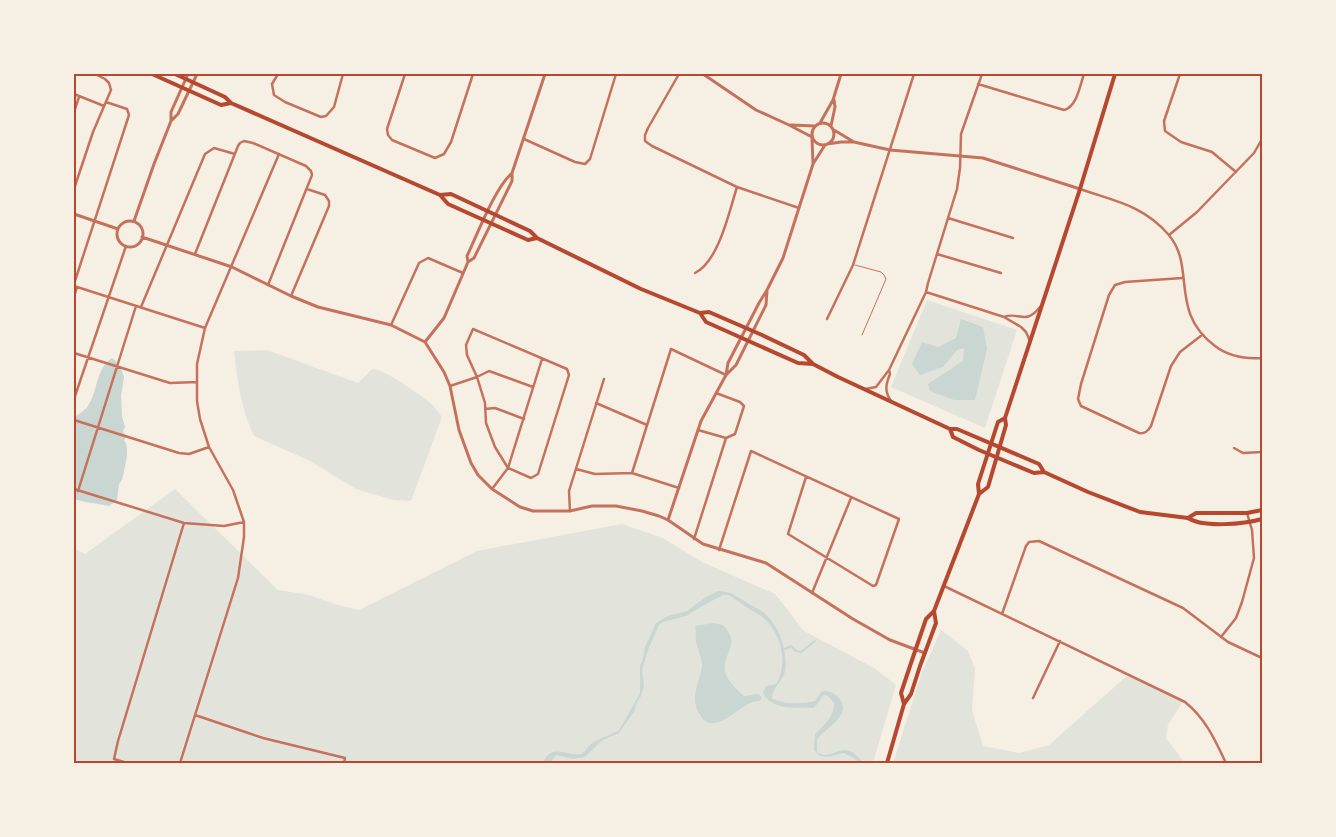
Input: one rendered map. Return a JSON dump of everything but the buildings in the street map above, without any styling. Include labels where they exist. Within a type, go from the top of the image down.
[{"type":"main road","points":[[152,74],[221,105],[232,103]]},
{"type":"main road","points":[[176,74],[187,76],[194,82],[226,97],[232,103],[440,194],[451,194],[488,211],[530,231],[536,238],[641,289],[700,313],[709,312],[753,331],[804,355],[813,364],[950,429],[957,428],[1039,464],[1044,472]]},
{"type":"main road","points":[[978,494],[988,487],[1006,425],[1005,418],[1080,189],[1115,74]]},
{"type":"main road","points":[[440,194],[448,204],[528,240],[536,238]]},
{"type":"main road","points":[[700,313],[706,322],[741,338],[798,363],[813,364]]},
{"type":"main road","points":[[904,704],[901,694],[915,649],[926,619],[934,611],[978,494],[978,484],[998,422],[1005,418]]},
{"type":"main road","points":[[950,429],[953,437],[996,457],[1034,473],[1044,472],[1088,492],[1140,512],[1188,518],[1194,522],[1221,524],[1250,523],[1262,519]]},
{"type":"main road","points":[[1188,518],[1196,513],[1248,513],[1262,510]]},
{"type":"main road","points":[[887,763],[904,704],[911,694],[936,623],[934,611]]},
{"type":"street","points":[[74,190],[93,132],[111,90],[111,86],[106,79],[95,74]]},
{"type":"street","points":[[134,222],[154,164],[172,121],[178,114],[197,74]]},
{"type":"street","points":[[278,74],[272,84],[274,95],[285,102],[322,117],[326,116],[334,107],[343,74]]},
{"type":"street","points":[[405,74],[387,129],[388,135],[392,140],[435,158],[444,154],[451,142],[473,74]]},
{"type":"street","points":[[425,342],[444,318],[468,262],[474,258],[512,181],[512,174],[545,74]]},
{"type":"street","points":[[524,139],[575,162],[586,164],[590,159],[616,74]]},
{"type":"street","points":[[679,74],[648,128],[645,141],[737,188],[800,208]]},
{"type":"street","points":[[703,74],[749,107],[789,125],[812,138],[817,144],[854,142]]},
{"type":"street","points":[[813,164],[812,131],[820,123],[834,100],[841,74]]},
{"type":"street","points":[[827,318],[853,264],[914,74]]},
{"type":"street","points":[[864,389],[876,387],[889,370],[926,292],[957,189],[962,134],[982,74]]},
{"type":"street","points":[[978,84],[1064,110],[1070,108],[1073,104],[1084,74]]},
{"type":"street","points":[[1180,74],[1164,121],[1165,131],[1181,142],[1212,152],[1236,172]]},
{"type":"street","points":[[172,121],[171,112],[187,76]]},
{"type":"street","points":[[74,94],[104,106]]},
{"type":"street","points":[[74,112],[79,96]]},
{"type":"street","points":[[726,375],[728,363],[768,290],[783,258],[813,164],[826,144],[833,138],[830,122],[835,106],[834,100]]},
{"type":"street","points":[[74,298],[75,286],[94,221],[129,115],[127,110],[106,102]]},
{"type":"street","points":[[820,123],[827,124],[839,134],[854,142],[890,150],[983,158],[1125,204],[1144,212],[1155,220],[1174,243],[1179,258],[1188,313],[1202,335],[1223,352],[1230,355],[1262,358]]},
{"type":"street","points":[[789,125],[816,126]]},
{"type":"street","points":[[1169,235],[1197,212],[1236,172],[1254,153],[1262,139]]},
{"type":"street","points":[[195,254],[240,143],[244,141],[253,143],[279,154],[306,166],[312,175],[268,285]]},
{"type":"street","points":[[141,307],[205,154],[214,148],[235,154]]},
{"type":"street","points":[[180,763],[238,578],[244,537],[244,522],[233,490],[209,447],[200,419],[196,382],[198,354],[205,328],[279,154]]},
{"type":"street","points":[[468,262],[467,256],[488,211],[506,179],[512,174]]},
{"type":"street","points":[[695,273],[703,269],[709,262],[725,226],[737,188]]},
{"type":"street","points":[[291,296],[329,206],[329,201],[325,195],[307,189]]},
{"type":"street","points":[[74,214],[118,229]]},
{"type":"street","points":[[948,218],[1013,238]]},
{"type":"street","points":[[126,221],[134,222],[142,229],[142,237],[136,245],[126,246],[122,244],[118,237],[118,229],[126,221]]},
{"type":"street","points":[[142,237],[232,267],[318,307],[392,325],[425,342],[444,372],[450,386],[459,430],[471,463],[478,475],[492,488],[520,507],[533,511],[570,511],[592,506],[616,506],[642,510],[668,520],[703,544],[766,563],[812,594],[878,634],[925,653]]},
{"type":"street","points":[[74,399],[126,246]]},
{"type":"street","points":[[937,254],[1001,273]]},
{"type":"street","points":[[392,325],[422,260],[428,258],[463,273]]},
{"type":"street","points":[[1182,278],[1124,282],[1115,285],[1109,295],[1081,384],[1078,399],[1081,406],[1139,433],[1142,434],[1148,431],[1170,366],[1180,352],[1202,335]]},
{"type":"street","points":[[75,286],[205,328]]},
{"type":"street","points":[[668,520],[698,430],[726,375],[736,365],[766,306],[768,290]]},
{"type":"street","points":[[926,292],[1004,317],[1021,327],[1026,332],[1030,342]]},
{"type":"street","points":[[1004,317],[1008,315],[1022,318],[1030,316],[1042,305]]},
{"type":"street","points":[[78,491],[136,306]]},
{"type":"street","points":[[473,329],[566,369],[569,375],[538,474],[531,478],[508,468],[495,447],[486,423],[485,409],[477,378],[467,355],[466,345],[473,329]]},
{"type":"street","points":[[632,474],[671,349],[726,375]]},
{"type":"street","points":[[74,353],[170,383],[196,382]]},
{"type":"street","points":[[492,488],[508,468],[542,359]]},
{"type":"street","points":[[889,370],[890,374],[886,384],[886,392],[892,402]]},
{"type":"street","points":[[450,386],[477,378],[488,371],[534,387]]},
{"type":"street","points":[[570,511],[569,491],[604,379]]},
{"type":"street","points":[[698,430],[726,438],[735,434],[744,406],[740,402],[716,393]]},
{"type":"street","points":[[596,403],[646,425]]},
{"type":"street","points":[[485,409],[495,408],[524,420]]},
{"type":"street","points":[[74,420],[179,453],[192,453],[209,447]]},
{"type":"street","points":[[694,538],[726,438]]},
{"type":"street","points":[[1234,448],[1243,453],[1262,452]]},
{"type":"street","points":[[720,550],[751,451],[899,519],[876,585],[872,586],[788,534],[806,477]]},
{"type":"street","points":[[575,469],[595,474],[632,474],[679,488]]},
{"type":"street","points":[[74,490],[184,523],[224,526],[244,522]]},
{"type":"street","points":[[812,594],[851,498]]},
{"type":"street","points":[[1221,637],[1236,618],[1254,558],[1248,513]]},
{"type":"street","points":[[127,763],[114,760],[118,741],[184,523]]},
{"type":"street","points":[[1002,614],[1026,546],[1035,540],[1183,608],[1228,642],[1262,658]]},
{"type":"street","points":[[944,586],[1186,702],[1201,716],[1209,728],[1226,763]]},
{"type":"street","points":[[1033,698],[1060,641]]},
{"type":"street","points":[[195,715],[263,738],[345,758],[344,763]]},
{"type":"lane","points":[[853,264],[881,272],[886,279],[862,335]]},
{"type":"shaded area","points":[[927,300],[1017,330],[985,428],[891,387]]},
{"type":"shaded area","points":[[961,319],[983,327],[987,349],[975,400],[954,400],[930,391],[928,384],[963,361],[964,348],[957,350],[943,367],[920,375],[912,364],[922,342],[938,347],[956,338]]},
{"type":"shaded area","points":[[267,350],[358,383],[372,369],[377,370],[401,382],[433,405],[442,417],[411,501],[393,500],[356,489],[310,461],[254,436],[238,384],[234,351]]},
{"type":"shaded area","points":[[112,358],[119,364],[124,377],[121,396],[122,416],[125,427],[123,431],[126,437],[124,440],[127,454],[117,500],[109,506],[74,499],[74,417],[88,406],[103,367]]},
{"type":"shaded area","points":[[175,489],[278,590],[309,595],[359,610],[477,551],[622,524],[663,538],[702,562],[775,594],[804,631],[874,668],[896,685],[873,763],[74,763],[74,548],[85,554]]},
{"type":"shaded area","points":[[718,591],[733,594],[761,611],[769,617],[778,631],[784,647],[786,663],[785,671],[772,694],[772,698],[787,703],[805,703],[815,701],[822,691],[827,691],[840,699],[843,711],[817,740],[817,752],[828,755],[838,751],[850,751],[863,763],[859,763],[844,753],[824,757],[817,754],[814,750],[815,734],[833,712],[834,703],[828,696],[824,695],[814,708],[786,707],[772,703],[767,699],[763,693],[766,686],[776,684],[782,667],[781,648],[778,639],[774,630],[761,616],[731,596],[723,595],[686,616],[663,622],[659,625],[642,670],[644,686],[641,696],[635,710],[619,733],[601,741],[585,757],[574,759],[556,755],[550,763],[543,763],[551,753],[555,752],[582,754],[593,742],[618,731],[640,693],[640,665],[645,647],[656,623],[668,616],[687,611]]},
{"type":"shaded area","points":[[714,623],[726,628],[730,635],[731,646],[726,660],[725,671],[730,682],[744,696],[758,694],[762,697],[760,701],[748,704],[721,721],[710,723],[706,722],[702,717],[695,703],[702,663],[695,626]]},
{"type":"shaded area","points":[[941,630],[968,651],[975,669],[972,710],[983,746],[1019,753],[1049,745],[1129,674],[1184,700],[1168,725],[1166,738],[1185,763],[893,763],[921,675]]},
{"type":"waterway","points":[[785,649],[791,646],[796,651],[801,652],[815,641]]}]
